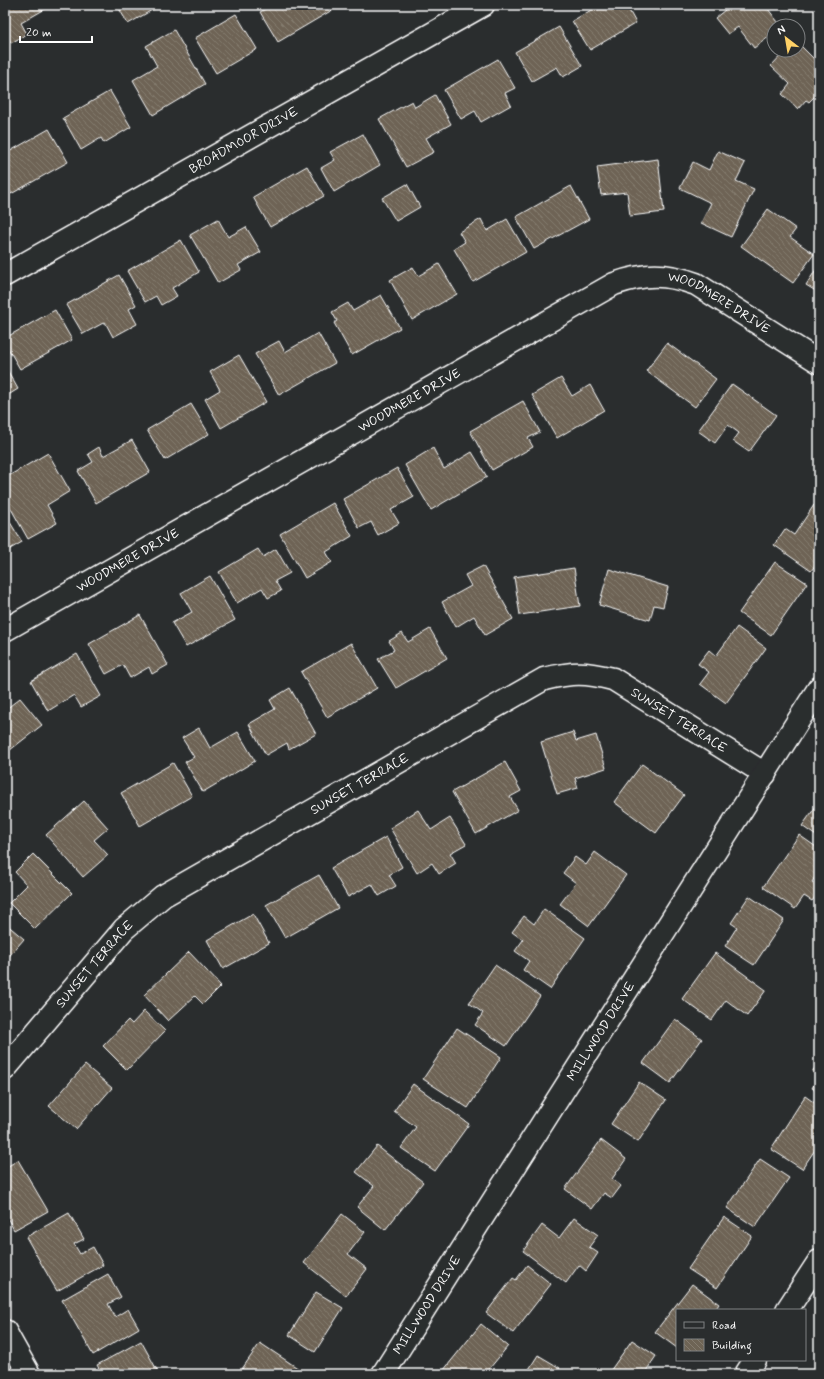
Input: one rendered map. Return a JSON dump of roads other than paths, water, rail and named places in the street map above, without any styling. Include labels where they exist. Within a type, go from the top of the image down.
[{"type":"street","name":"BROADMOOR DRIVE","points":[[5,275],[483,5]]},
{"type":"street","name":"WOODMERE DRIVE","points":[[5,630],[614,284],[633,278],[656,275],[678,278],[696,284],[819,362]]},
{"type":"street","name":"SUNSET TERRACE","points":[[5,1069],[124,929],[163,896],[544,679],[566,673],[588,673],[613,679],[765,774]]},
{"type":"street","name":"MILLWOOD DRIVE","points":[[382,1374],[819,688]]},
{"type":"street","points":[[788,1309],[819,1261]]},
{"type":"street","points":[[5,1331],[29,1374]]},
{"type":"street","points":[[746,1374],[754,1361]]}]
